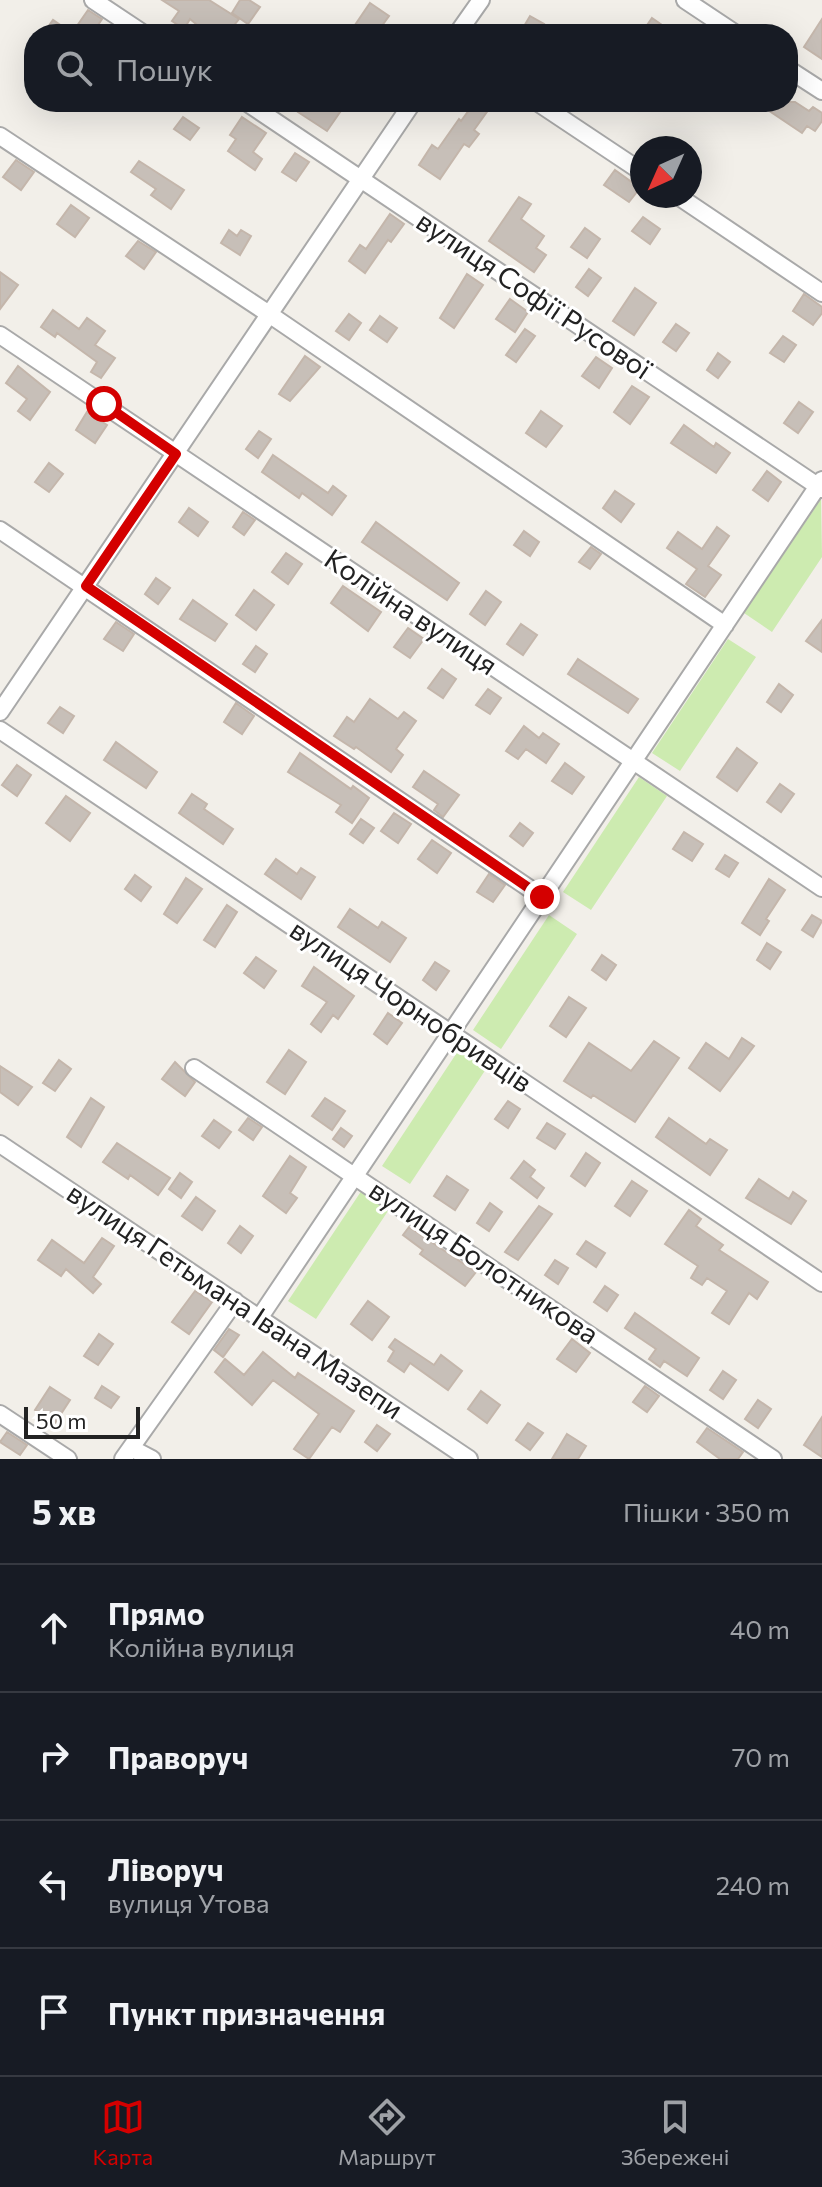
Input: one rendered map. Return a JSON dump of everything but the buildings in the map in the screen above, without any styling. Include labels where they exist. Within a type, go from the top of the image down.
[{"type":"street","points":[[93,0],[129,24]]},
{"type":"street","points":[[464,24],[481,0]]},
{"type":"street","points":[[685,0],[721,24]]},
{"type":"street","points":[[798,75],[822,91]]},
{"type":"street","name":"вулиця Софії Русової","points":[[261,112],[821,485]]},
{"type":"street","points":[[0,712],[406,112]]},
{"type":"street","points":[[552,112],[630,164]]},
{"type":"street","points":[[0,136],[269,314],[725,625]]},
{"type":"street","points":[[696,208],[822,293]]},
{"type":"street","name":"Колійна вулиця","points":[[0,335],[822,888]]},
{"type":"street","points":[[260,1317],[821,485]]},
{"type":"street","points":[[0,530],[542,897]]},
{"type":"street","name":"вулиця Чорнобривців","points":[[0,730],[822,1283]]},
{"type":"street","name":"вулиця Болотникова","points":[[194,1068],[773,1459]]},
{"type":"street","name":"вулиця Гетьмана Івана Мазепи","points":[[0,1144],[469,1459]]},
{"type":"street","points":[[152,1459],[127,1453],[235,1301]]},
{"type":"street","points":[[0,1414],[68,1459]]},
{"type":"green space","points":[[821,499],[822,557],[772,632],[744,613]]},
{"type":"green space","points":[[728,639],[756,657],[680,771],[652,753]]},
{"type":"green space","points":[[639,777],[667,796],[591,910],[563,892]]},
{"type":"green space","points":[[549,915],[577,934],[501,1049],[473,1030]]},
{"type":"green space","points":[[458,1051],[486,1069],[410,1184],[382,1166]]},
{"type":"green space","points":[[364,1187],[392,1205],[316,1319],[288,1301]]},
{"type":"route","points":[[104,404],[176,454],[86,586],[542,897]]}]
